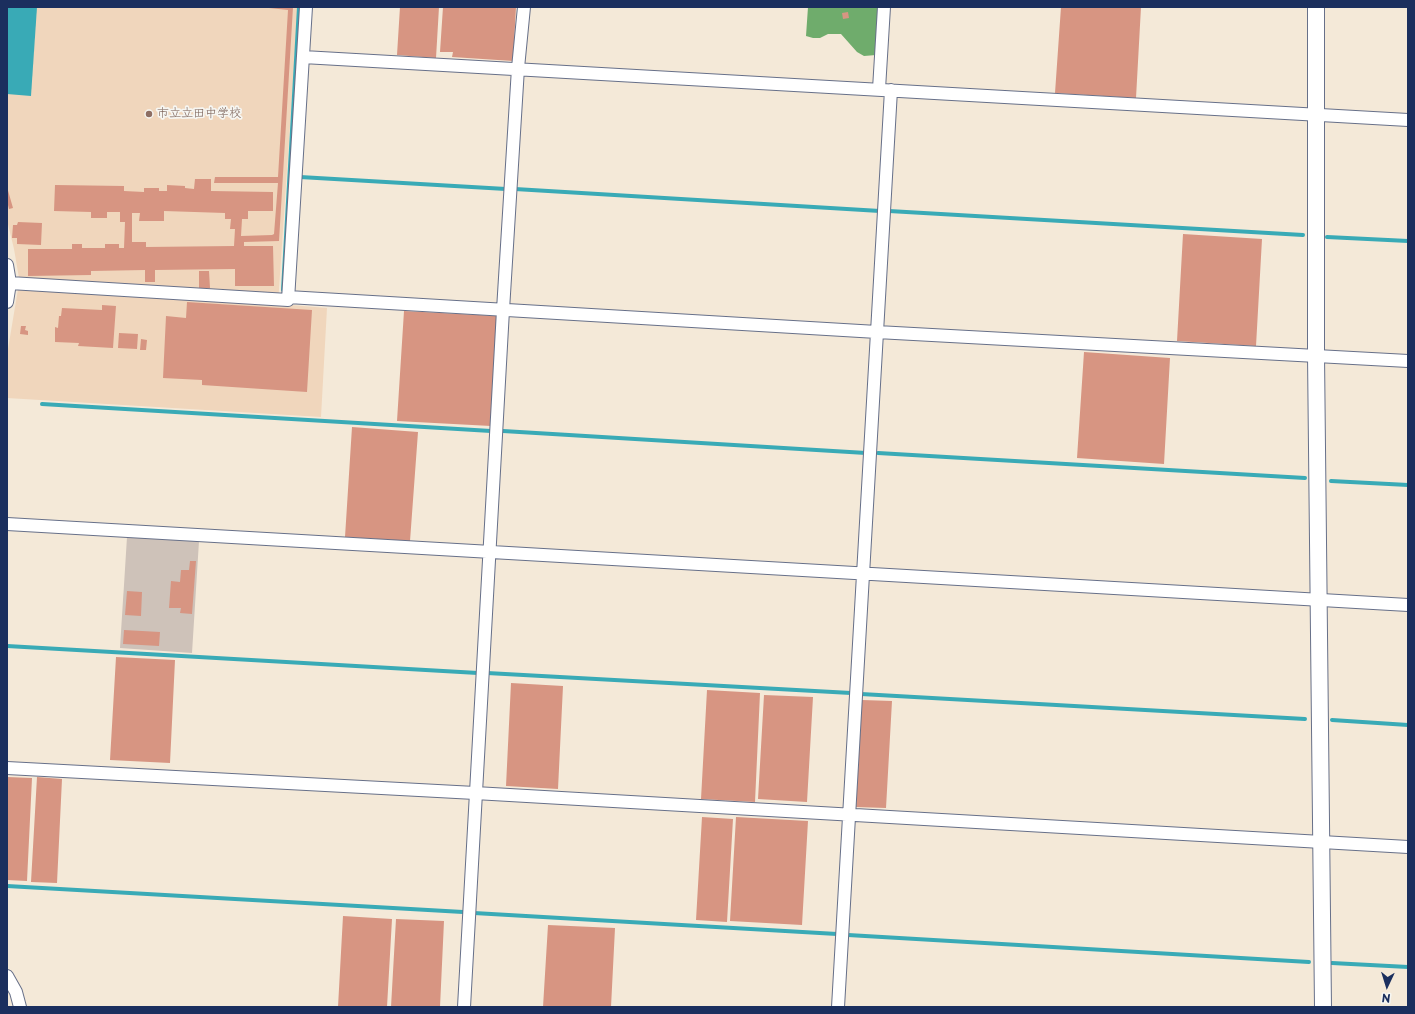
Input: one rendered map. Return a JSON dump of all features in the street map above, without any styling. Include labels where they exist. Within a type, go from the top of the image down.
[{"type":"street","points":[[10,283],[288,300],[306,7]]},
{"type":"street","points":[[464,1007],[503,310],[518,68],[524,7]]},
{"type":"street","points":[[838,1007],[877,332],[885,90],[884,7]]},
{"type":"street","points":[[1316,7],[1316,355],[1323,1007]]},
{"type":"street","points":[[303,57],[518,68],[1408,120]]},
{"type":"street","points":[[7,265],[10,283],[7,302]]},
{"type":"street","points":[[288,297],[877,332],[1408,361]]},
{"type":"street","points":[[7,524],[1408,605]]},
{"type":"street","points":[[7,768],[475,793],[1408,847]]},
{"type":"street","points":[[7,976],[16,992],[20,1007]]},
{"type":"shaded area","name":"市立立田中学校","points":[[7,7],[298,7],[278,304],[327,308],[321,417],[7,398],[7,355],[19,278],[7,220]]},
{"type":"shaded area","points":[[127,537],[199,541],[192,653],[120,648]]},
{"type":"green space","points":[[808,7],[879,7],[876,55],[864,56],[857,52],[841,34],[828,34],[820,38],[806,36]]},
{"type":"water","points":[[7,7],[37,7],[31,96],[7,94]]},
{"type":"building","points":[[293,7],[279,241],[244,242],[244,246],[273,246],[274,286],[235,286],[235,269],[155,270],[155,282],[145,282],[145,270],[91,271],[91,275],[28,276],[28,249],[72,249],[72,244],[82,244],[82,248],[105,248],[105,244],[119,244],[119,248],[124,248],[125,222],[120,222],[120,212],[107,212],[107,218],[91,218],[91,212],[54,211],[55,185],[124,186],[124,191],[144,192],[144,188],[159,188],[159,191],[167,191],[167,185],[185,186],[185,188],[194,189],[195,179],[211,179],[211,191],[273,192],[273,211],[248,211],[248,219],[242,219],[241,236],[274,234],[278,183],[214,183],[215,177],[278,177],[288,10],[269,8]],"holes":[[[164,211],[225,213],[225,219],[231,219],[230,229],[235,229],[234,246],[146,247],[146,242],[132,242],[132,213],[140,213],[139,221],[164,221]]]},
{"type":"building","points":[[400,7],[439,7],[436,58],[397,55]]},
{"type":"building","points":[[443,7],[516,7],[513,61],[452,57],[453,52],[440,52]]},
{"type":"building","points":[[1061,7],[1141,7],[1136,98],[1055,93]]},
{"type":"building","points":[[848,12],[849,18],[843,19],[842,13]]},
{"type":"building","points":[[7,187],[13,208],[9,209],[7,201]]},
{"type":"building","points":[[18,222],[42,223],[41,245],[17,244],[17,238],[12,238],[13,225],[17,225]]},
{"type":"building","points":[[1183,234],[1262,239],[1256,346],[1177,341]]},
{"type":"building","points":[[199,271],[209,271],[210,288],[199,288]]},
{"type":"building","points":[[187,302],[312,310],[307,392],[202,385],[202,380],[163,378],[166,316],[186,318]]},
{"type":"building","points":[[102,305],[116,306],[113,348],[78,346],[79,343],[55,342],[55,327],[58,328],[59,316],[61,316],[62,308],[102,310]]},
{"type":"building","points":[[404,311],[497,316],[491,426],[397,421]]},
{"type":"building","points":[[21,326],[26,326],[25,330],[28,331],[28,335],[20,334]]},
{"type":"building","points":[[119,333],[138,334],[137,349],[118,348]]},
{"type":"building","points":[[141,339],[147,340],[146,350],[140,350]]},
{"type":"building","points":[[1084,352],[1170,358],[1164,464],[1077,458]]},
{"type":"building","points":[[352,427],[418,432],[410,541],[345,537]]},
{"type":"building","points":[[190,561],[196,561],[192,614],[180,613],[181,608],[169,608],[171,581],[180,582],[181,570],[189,570]]},
{"type":"building","points":[[127,591],[142,592],[141,616],[125,615]]},
{"type":"building","points":[[124,630],[160,632],[159,646],[123,644]]},
{"type":"building","points":[[116,657],[175,660],[170,763],[110,760]]},
{"type":"building","points":[[511,683],[563,686],[558,789],[506,786]]},
{"type":"building","points":[[707,690],[760,693],[755,802],[701,799]]},
{"type":"building","points":[[764,695],[813,697],[807,802],[758,799]]},
{"type":"building","points":[[862,700],[892,701],[886,808],[856,807]]},
{"type":"building","points":[[7,777],[32,778],[27,881],[7,880]]},
{"type":"building","points":[[37,777],[62,779],[57,883],[31,882]]},
{"type":"building","points":[[702,817],[733,819],[727,922],[696,920]]},
{"type":"building","points":[[736,817],[808,821],[802,925],[730,921]]},
{"type":"building","points":[[343,916],[392,919],[387,1007],[338,1007]]},
{"type":"building","points":[[396,919],[444,921],[440,1007],[391,1007]]},
{"type":"building","points":[[548,925],[615,928],[611,1007],[543,1007]]},
{"type":"waterway","points":[[283,290],[299,7]]},
{"type":"waterway","points":[[300,177],[506,189]]},
{"type":"waterway","points":[[515,189],[880,211]]},
{"type":"waterway","points":[[889,211],[1303,235]]},
{"type":"waterway","points":[[1327,237],[1408,241]]},
{"type":"waterway","points":[[42,404],[491,431]]},
{"type":"waterway","points":[[503,431],[866,453]]},
{"type":"waterway","points":[[878,453],[1305,478]]},
{"type":"waterway","points":[[1331,481],[1408,485]]},
{"type":"waterway","points":[[7,646],[478,673]]},
{"type":"waterway","points":[[487,673],[851,693]]},
{"type":"waterway","points":[[861,694],[1305,719]]},
{"type":"waterway","points":[[1332,720],[1408,725]]},
{"type":"waterway","points":[[7,886],[463,912]]},
{"type":"waterway","points":[[474,913],[837,934]]},
{"type":"waterway","points":[[848,935],[1309,962]]},
{"type":"waterway","points":[[1332,963],[1408,967]]},
{"type":"place","name":"市立立田中学校","points":[[149,114]]}]
